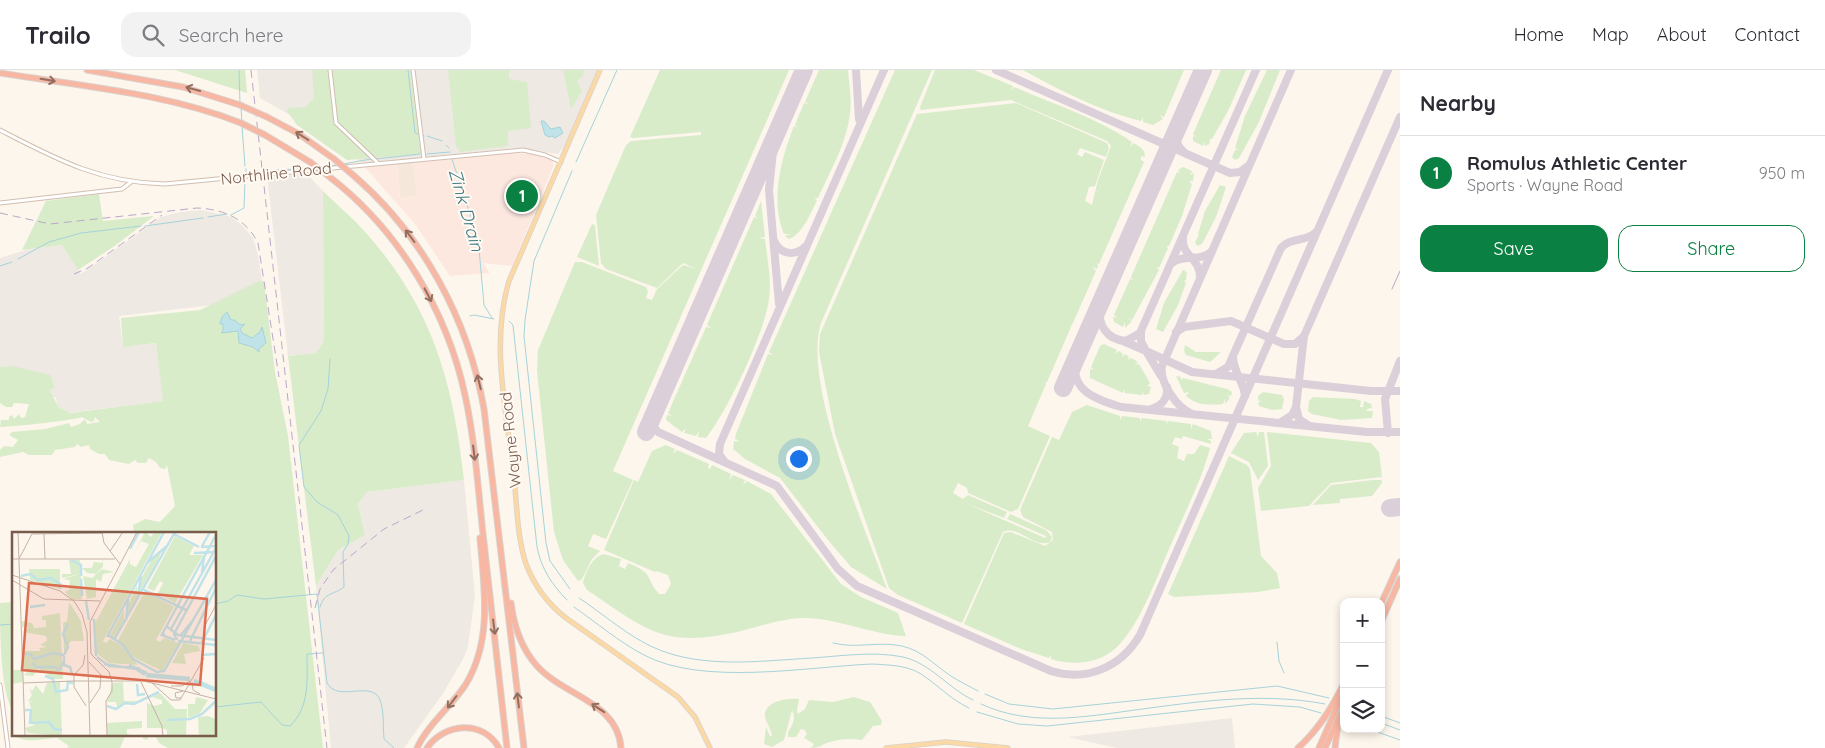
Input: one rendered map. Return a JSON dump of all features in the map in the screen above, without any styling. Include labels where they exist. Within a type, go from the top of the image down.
[{"type":"highway","points":[[87,70],[183,87],[240,105],[267,117],[294,132],[334,159],[383,204],[408,234],[429,264],[453,308],[468,345],[480,387],[513,621],[523,647],[546,674],[609,717],[619,735],[621,748]]},
{"type":"highway","points":[[0,73],[167,100],[200,108],[241,123],[310,162],[331,178],[364,207],[392,239],[416,273],[440,319],[453,352],[466,399],[507,748]]},
{"type":"highway","points":[[494,489],[524,746]]},
{"type":"highway","points":[[417,748],[466,684],[483,639],[486,602],[478,492]]},
{"type":"highway","points":[[1384,598],[1400,562]]},
{"type":"highway","points":[[1385,613],[1400,579]]},
{"type":"highway","points":[[1298,748],[1319,726],[1340,694]]},
{"type":"highway","points":[[1319,748],[1340,696]]},
{"type":"highway","points":[[1325,748],[1340,716]]},
{"type":"highway","points":[[1335,748],[1337,726],[1340,718]]},
{"type":"highway","points":[[427,748],[443,732],[462,727],[484,732],[499,748]]},
{"type":"main road","name":"Wayne Road","points":[[600,70],[509,282],[501,317],[500,359],[524,558],[534,582],[553,607],[573,624],[678,697],[695,717],[710,748]]},
{"type":"main road","points":[[886,748],[946,742],[1008,748]]},
{"type":"street","points":[[330,70],[336,123],[378,164]]},
{"type":"street","points":[[413,70],[424,159]]},
{"type":"street","name":"Northline Road","points":[[0,130],[75,167],[131,182],[165,184],[523,150],[545,155],[562,162]]},
{"type":"street","points":[[0,203],[122,189],[131,182]]},
{"type":"street","points":[[0,685],[8,748]]},
{"type":"shaded area","points":[[257,70],[598,70],[566,144],[558,154],[518,148],[362,163],[316,130],[260,98]]},
{"type":"shaded area","points":[[502,153],[533,154],[551,160],[554,165],[512,266],[483,263],[490,273],[450,276],[415,224],[364,166],[397,163],[400,197],[417,196],[413,161]]},
{"type":"shaded area","points":[[413,161],[417,197],[400,198],[397,163]]},
{"type":"shaded area","points":[[305,172],[323,191],[324,341],[316,353],[288,356],[267,176]]},
{"type":"shaded area","points":[[201,210],[229,216],[242,225],[253,238],[258,255],[265,299],[119,316],[123,347],[156,343],[164,401],[58,414],[56,397],[15,402],[0,377],[0,258],[29,249],[62,245],[81,274],[161,217],[180,212]]},
{"type":"shaded area","points":[[464,480],[475,595],[468,647],[463,659],[444,692],[404,748],[331,748],[316,586],[338,550],[365,535],[358,504],[367,492]]},
{"type":"shaded area","points":[[1232,718],[1235,748],[1117,748],[1068,737]]},
{"type":"green space","points":[[175,70],[245,70],[247,93]]},
{"type":"green space","points":[[312,70],[410,70],[421,154],[347,160],[297,125],[287,111],[288,108],[306,107],[314,98]]},
{"type":"green space","points":[[448,70],[509,70],[509,79],[527,82],[531,128],[508,131],[508,146],[460,152],[456,146]]},
{"type":"green space","points":[[563,70],[584,70],[583,76],[577,81],[582,91],[571,109]]},
{"type":"green space","points":[[660,70],[789,70],[613,471],[633,480],[606,539],[593,534],[588,546],[600,551],[592,559],[582,579],[578,581],[563,560],[554,532],[537,371],[538,350],[575,262],[582,262],[646,287],[648,292],[646,298],[652,300],[657,289],[683,265],[697,269],[683,263],[657,288],[606,269],[601,263],[596,215],[626,145],[631,141],[701,135],[701,132],[630,137]]},
{"type":"green space","points":[[819,70],[848,70],[851,102],[850,113],[842,146],[818,198],[814,198],[817,200],[802,228],[794,237],[789,239],[785,236],[790,234],[784,234],[778,208],[781,166],[794,126],[798,128],[795,125],[804,103],[810,104],[805,102]]},
{"type":"green space","points":[[895,70],[932,70],[821,323],[817,349],[820,381],[839,456],[851,494],[887,589],[851,567],[780,478],[745,459],[733,449],[734,441],[740,442],[735,439],[736,434],[768,354],[773,355],[769,352]]},
{"type":"green space","points":[[935,70],[974,70],[1013,86],[1011,91],[1014,87],[1118,133],[1132,142],[1130,147],[1134,143],[1140,147],[1145,157],[1141,156],[1141,160],[1144,162],[1099,264],[1096,263],[1098,265],[1097,269],[1092,267],[1096,271],[1070,326],[1028,426],[1050,436],[1018,509],[1011,512],[968,493],[967,488],[958,483],[953,493],[963,499],[968,495],[1007,512],[1004,518],[965,503],[1045,538],[1046,536],[1007,519],[1010,514],[1046,530],[1052,537],[1050,542],[1044,543],[1032,540],[1014,531],[1003,532],[962,623],[898,595],[889,588],[835,434],[819,352],[820,334],[917,114],[1016,103],[1107,143],[1109,148],[1106,157],[1080,148],[1077,154],[1082,157],[1085,152],[1104,160],[1095,186],[1089,187],[1085,201],[1092,205],[1098,180],[1111,146],[1107,141],[1011,100],[921,110],[920,107]]},
{"type":"green space","points":[[1023,70],[1184,70],[1164,117],[1160,115],[1163,119],[1153,125],[1143,122],[1143,117],[1141,121],[1095,106]]},
{"type":"green space","points":[[1221,70],[1246,70],[1229,109],[1212,139],[1210,139],[1209,144],[1205,146],[1204,141],[1203,146],[1193,141],[1193,136],[1196,137],[1193,134]]},
{"type":"green space","points":[[1267,70],[1280,70],[1259,122],[1239,158],[1235,160],[1232,157],[1235,150],[1238,150],[1235,148],[1245,116]]},
{"type":"green space","points":[[1183,167],[1192,171],[1190,176],[1194,172],[1193,181],[1189,181],[1192,184],[1182,216],[1169,246],[1166,246],[1168,248],[1159,268],[1156,267],[1159,270],[1132,320],[1127,318],[1132,321],[1125,328],[1125,322],[1123,327],[1114,322],[1113,317],[1117,318],[1114,315],[1130,279],[1133,280],[1131,277],[1177,172],[1180,173],[1178,170]]},
{"type":"green space","points":[[1220,185],[1226,187],[1216,217],[1202,244],[1197,246],[1195,242],[1199,235],[1205,211]]},
{"type":"green space","points":[[323,191],[361,227],[389,261],[424,319],[446,379],[464,480],[367,492],[358,504],[365,535],[338,550],[316,586],[288,356],[316,353],[324,341]]},
{"type":"green space","points":[[99,194],[103,221],[154,216],[116,245],[78,270],[62,245],[22,250],[46,201]]},
{"type":"green space","points":[[761,201],[765,237],[759,238],[765,239],[770,284],[766,313],[744,371],[715,426],[706,438],[698,437],[699,431],[696,436],[684,433],[686,428],[682,432],[666,420],[667,415],[672,416],[668,413],[706,327],[711,328],[707,325],[754,217],[759,219],[755,216]]},
{"type":"green space","points":[[592,224],[595,225],[599,266],[577,257]]},
{"type":"green space","points":[[1183,270],[1185,270],[1185,273],[1187,271],[1186,280],[1184,281],[1186,283],[1178,305],[1163,332],[1156,329],[1164,303]]},
{"type":"green space","points":[[259,281],[264,282],[275,372],[288,436],[323,748],[168,748],[159,743],[156,737],[149,737],[147,740],[143,739],[143,736],[216,736],[216,532],[134,532],[133,525],[145,519],[160,522],[175,506],[167,465],[165,469],[160,468],[156,462],[149,458],[146,463],[138,463],[135,460],[129,464],[109,460],[105,454],[99,454],[90,449],[89,445],[81,447],[77,444],[75,447],[55,450],[52,455],[29,455],[23,452],[0,457],[0,450],[4,446],[13,447],[18,440],[9,435],[12,432],[45,429],[69,423],[71,427],[80,424],[85,419],[87,424],[100,422],[95,417],[94,421],[91,422],[82,417],[0,427],[1,420],[9,420],[9,417],[12,415],[14,419],[19,414],[21,418],[25,417],[29,404],[14,403],[12,407],[6,407],[0,403],[0,367],[13,366],[50,375],[55,387],[50,390],[58,407],[70,413],[163,401],[156,343],[123,347],[121,318],[200,310]]},
{"type":"green space","points":[[1104,344],[1117,350],[1115,354],[1119,351],[1123,354],[1122,358],[1125,354],[1129,357],[1128,360],[1131,358],[1138,362],[1135,365],[1139,364],[1150,383],[1147,386],[1151,387],[1149,394],[1144,395],[1143,392],[1142,395],[1125,393],[1124,389],[1123,393],[1090,378],[1090,369],[1094,370],[1091,367],[1100,346]]},
{"type":"green space","points":[[1185,345],[1196,352],[1221,352],[1210,362],[1186,355],[1184,351]]},
{"type":"green space","points":[[1176,376],[1181,377],[1181,380],[1183,378],[1227,389],[1232,392],[1231,396],[1227,395],[1230,398],[1225,404],[1225,399],[1223,404],[1208,405],[1195,402],[1186,396],[1189,392],[1184,393]]},
{"type":"green space","points":[[1263,392],[1282,395],[1284,399],[1282,409],[1272,410],[1259,406],[1258,402],[1261,402],[1258,400],[1258,396]]},
{"type":"green space","points":[[1313,397],[1355,399],[1361,401],[1360,407],[1363,407],[1364,401],[1371,404],[1372,408],[1367,409],[1367,411],[1373,411],[1372,418],[1341,420],[1312,414],[1308,411],[1309,401]]},
{"type":"green space","points":[[1087,405],[1120,416],[1120,420],[1122,416],[1140,418],[1140,422],[1142,418],[1166,421],[1167,424],[1168,421],[1191,424],[1191,429],[1193,424],[1211,431],[1212,439],[1207,439],[1211,441],[1211,444],[1183,436],[1182,439],[1175,437],[1172,444],[1179,447],[1177,458],[1184,461],[1187,454],[1194,454],[1200,445],[1210,448],[1203,471],[1149,597],[1134,625],[1116,648],[1093,660],[1076,663],[1051,659],[1051,655],[1049,658],[1021,649],[964,624],[1004,533],[1011,532],[1045,546],[1053,540],[1052,532],[1023,517],[1020,510],[1052,437],[1059,440],[1072,412]]},
{"type":"green space","points":[[1256,432],[1258,437],[1259,432],[1264,432],[1268,466],[1258,480],[1249,462],[1231,453],[1244,433]]},
{"type":"green space","points":[[1267,432],[1371,443],[1379,452],[1382,477],[1331,483],[1309,506],[1261,511],[1258,488],[1271,466]]},
{"type":"green space","points":[[666,445],[675,449],[673,454],[677,450],[709,464],[708,468],[710,469],[712,465],[731,474],[729,480],[733,475],[745,480],[743,485],[747,481],[771,494],[841,584],[861,597],[898,613],[906,636],[882,633],[830,621],[797,618],[715,636],[675,637],[658,633],[642,626],[587,590],[583,583],[588,569],[596,558],[604,554],[621,559],[619,566],[625,569],[628,563],[642,570],[646,573],[659,594],[665,594],[671,584],[668,575],[655,572],[604,550],[634,480],[638,482],[652,451]]},
{"type":"green space","points":[[1229,456],[1247,465],[1250,469],[1261,556],[1277,573],[1280,588],[1258,592],[1174,597],[1168,594]]},
{"type":"green space","points":[[1382,480],[1382,483],[1372,496],[1340,499],[1340,503],[1313,505],[1331,485]]},
{"type":"green space","points":[[12,602],[12,710],[3,677],[0,603]]},
{"type":"green space","points":[[854,697],[870,702],[882,721],[881,725],[873,726],[862,740],[838,740],[811,748],[814,744],[804,738],[807,734],[805,730],[801,729],[796,737],[788,737],[788,732],[794,719],[792,710],[784,740],[772,747],[764,744],[766,727],[770,736],[772,736],[765,712],[772,704],[783,700],[799,699],[798,714],[805,709],[809,700],[833,702]]},
{"type":"green space","points":[[15,736],[125,736],[120,748],[67,748],[69,746],[57,738],[28,740]]},
{"type":"water","points":[[541,121],[544,121],[551,129],[560,127],[563,133],[555,138],[545,135]]},
{"type":"water","points":[[227,312],[231,320],[235,320],[240,325],[245,324],[240,329],[242,333],[252,338],[260,332],[262,327],[266,343],[259,349],[259,352],[253,347],[239,343],[238,331],[221,333],[223,331],[223,324],[220,324],[222,317]]},
{"type":"waterway","points":[[239,70],[240,104]]},
{"type":"waterway","points":[[408,70],[415,133],[419,134]]},
{"type":"waterway","points":[[576,162],[617,70]]},
{"type":"waterway","points":[[241,108],[242,122]]},
{"type":"waterway","points":[[242,126],[245,166]]},
{"type":"waterway","points":[[427,136],[442,141]]},
{"type":"waterway","points":[[446,145],[449,148]]},
{"type":"waterway","name":"Zink Drain","points":[[427,154],[450,152]]},
{"type":"waterway","name":"Zink Drain","points":[[376,159],[420,154]]},
{"type":"waterway","name":"Zink Drain","points":[[343,164],[371,159]]},
{"type":"waterway","name":"Zink Drain","points":[[452,159],[472,220],[479,249],[484,305],[492,318]]},
{"type":"waterway","name":"Zink Drain","points":[[319,167],[337,165]]},
{"type":"waterway","name":"Zink Drain","points":[[295,168],[312,167]]},
{"type":"waterway","name":"Zink Drain","points":[[246,169],[246,175]]},
{"type":"waterway","name":"Zink Drain","points":[[263,171],[293,169]]},
{"type":"waterway","points":[[570,589],[550,561],[546,543],[524,336],[534,261],[572,171]]},
{"type":"waterway","name":"Zink Drain","points":[[231,215],[244,208],[245,180]]},
{"type":"waterway","name":"Zink Drain","points":[[208,217],[227,214]]},
{"type":"waterway","name":"Zink Drain","points":[[145,226],[203,218]]},
{"type":"waterway","name":"Zink Drain","points":[[18,259],[49,242],[81,233],[141,226]]},
{"type":"waterway","name":"Zink Drain","points":[[0,266],[12,262]]},
{"type":"waterway","points":[[470,316],[494,319]]},
{"type":"waterway","points":[[509,321],[513,325],[537,547],[541,562],[548,576],[567,600]]},
{"type":"waterway","points":[[320,607],[327,596],[344,587],[343,552],[348,544],[349,536],[338,515],[317,502],[304,487],[299,445],[321,411],[328,389],[330,359]]},
{"type":"waterway","points":[[216,604],[228,601],[237,595],[264,599],[317,594],[327,683],[332,689],[339,691],[372,692],[377,696],[382,707],[384,739],[394,748]]},
{"type":"waterway","points":[[579,598],[641,641],[681,657],[725,662],[747,662],[858,654],[892,655],[913,660],[973,700]]},
{"type":"waterway","points":[[574,607],[635,650],[668,664],[695,670],[724,672],[786,671],[872,664],[897,666],[916,671],[969,708]]},
{"type":"waterway","points":[[0,625],[12,624]]},
{"type":"waterway","points":[[1277,642],[1279,661],[1284,673]]},
{"type":"waterway","points":[[833,643],[842,645],[885,644],[909,648],[954,678],[978,691]]},
{"type":"waterway","points":[[216,707],[261,702],[282,725],[290,726],[296,719],[304,702],[307,683],[307,654],[323,653]]},
{"type":"waterway","points":[[985,694],[1009,704],[1053,709],[1277,686],[1329,698]]},
{"type":"waterway","points":[[981,704],[1001,712],[1043,718],[1086,716],[1194,702],[1238,699],[1281,699],[1325,704]]},
{"type":"waterway","points":[[977,712],[1018,724],[1047,726],[1253,704],[1300,707],[1321,713]]},
{"type":"waterway","points":[[1385,717],[1400,723]]},
{"type":"waterway","points":[[1385,724],[1400,730]]},
{"type":"waterway","points":[[1380,733],[1400,740]]},
{"type":"taxiway","points":[[856,70],[859,119]]},
{"type":"taxiway","points":[[724,461],[719,454],[720,444],[884,70]]},
{"type":"taxiway","points":[[996,70],[1230,173],[1240,172],[1248,166]]},
{"type":"taxiway","points":[[1099,306],[1102,325],[1113,338],[1126,341],[1140,333],[1256,70]]},
{"type":"taxiway","points":[[1192,414],[1186,411],[1170,394],[1163,379],[1162,366],[1291,70]]},
{"type":"taxiway","points":[[653,415],[653,426],[658,432],[777,486],[838,569],[857,586],[1051,671],[1077,675],[1102,669],[1123,656],[1140,635],[1388,70]]},
{"type":"taxiway","points":[[1296,407],[1304,336],[1400,117]]},
{"type":"taxiway","points":[[779,304],[769,190],[773,151],[781,123]]},
{"type":"taxiway","points":[[1178,126],[1176,140],[1178,146],[1183,151]]},
{"type":"taxiway","points":[[1216,374],[1228,367],[1281,248],[1289,242],[1307,238],[1315,233]]},
{"type":"taxiway","points":[[1183,238],[1185,249],[1197,265],[1200,276]]},
{"type":"taxiway","points":[[774,241],[780,249],[788,253],[796,252],[805,247]]},
{"type":"taxiway","points":[[1172,263],[1182,259],[1203,257],[1212,251]]},
{"type":"taxiway","points":[[1176,332],[1184,327],[1231,321],[1284,344],[1295,344],[1303,337]]},
{"type":"taxiway","points":[[1141,332],[1141,341],[1146,351],[1192,372],[1371,391],[1400,391]]},
{"type":"taxiway","points":[[1123,341],[1146,351],[1161,376]]},
{"type":"taxiway","points":[[1077,356],[1075,367],[1079,385],[1093,396],[1121,407],[1367,432],[1400,432]]},
{"type":"taxiway","points":[[1233,357],[1245,396]]},
{"type":"taxiway","points":[[1388,433],[1385,399],[1400,361]]},
{"type":"taxiway","points":[[1151,409],[1164,401],[1167,387]]},
{"type":"taxiway","points":[[1281,422],[1292,415],[1296,407],[1299,419],[1308,425]]},
{"type":"runway","points":[[646,432],[804,70]]},
{"type":"runway","points":[[1063,388],[1203,70]]},
{"type":"runway","points":[[1390,508],[1400,507]]},
{"type":"tram line","points":[[1392,289],[1400,271]]},
{"type":"railway","points":[[251,70],[327,748]]},
{"type":"railway","points":[[0,213],[50,224],[197,208],[225,213],[233,217],[247,228],[258,243],[279,377]]},
{"type":"railway","points":[[74,274],[88,268],[162,215]]},
{"type":"railway","points":[[315,608],[320,589],[333,570],[384,529],[425,509]]},
{"type":"place","name":"Romulus Athletic Center","points":[[522,196]]}]
